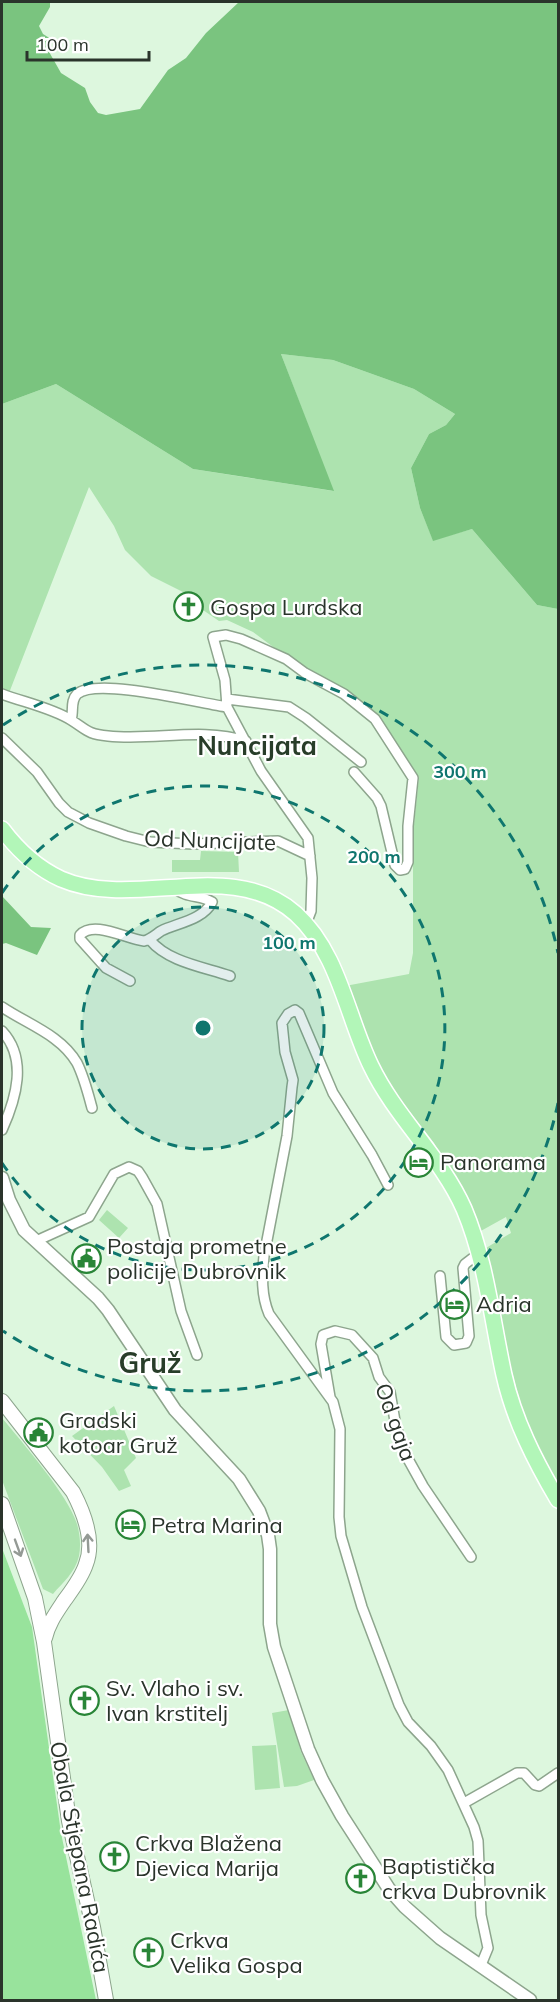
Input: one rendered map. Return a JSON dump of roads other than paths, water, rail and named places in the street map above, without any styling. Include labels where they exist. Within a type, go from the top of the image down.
[{"type":"main road","points":[[2,829],[34,862],[62,879],[82,886],[137,890],[174,887],[231,887],[261,893],[287,906],[306,924],[335,975],[371,1067],[394,1105],[447,1179],[463,1208],[478,1254],[511,1400],[533,1454],[558,1500]]},
{"type":"main road","points":[[2,1401],[73,1492],[88,1531],[89,1556],[86,1566],[48,1626],[44,1642]]},
{"type":"main road","name":"Obala Stjepana Radića","points":[[2,1504],[34,1591],[44,1642],[68,1814],[103,1977],[106,2001]]},
{"type":"main road","points":[[34,1591],[47,1603],[60,1601],[68,1596]]},
{"type":"main road","points":[[103,1977],[114,2001]]},
{"type":"street","name":"Od Nuncijate","points":[[306,924],[311,911],[308,838],[261,771],[227,703],[225,680],[213,637],[226,635],[241,639],[286,659],[305,674],[344,694],[375,719],[413,778],[408,826],[408,862],[405,869],[400,870],[395,865],[377,798],[354,772]]},
{"type":"street","points":[[71,720],[75,696],[84,689],[93,687],[227,703],[289,707],[362,762]]},
{"type":"street","points":[[2,694],[71,720],[88,733],[156,737],[199,734],[232,737],[246,741]]},
{"type":"street","name":"Od Nuncijate","points":[[2,738],[37,772],[64,807],[89,823],[150,842],[192,844],[278,841],[310,856]]},
{"type":"street","points":[[130,981],[106,968],[80,939],[80,935],[85,929],[95,928],[136,940],[150,940],[163,930],[199,915],[211,905],[211,900],[180,893],[174,887]]},
{"type":"street","points":[[150,940],[169,956],[230,976]]},
{"type":"street","points":[[2,1007],[66,1048],[81,1072],[92,1108]]},
{"type":"street","points":[[388,1185],[333,1093],[299,1013],[295,1010],[288,1014],[282,1023],[285,1052],[292,1080],[287,1136],[264,1256],[265,1304],[269,1314],[310,1374],[330,1397],[340,1429],[341,1536],[365,1616],[408,1722],[431,1746],[448,1770],[474,1827],[478,1841],[482,1921],[488,1948],[481,1965]]},
{"type":"street","points":[[2,1031],[11,1043],[16,1059],[17,1085],[2,1130]]},
{"type":"street","points":[[36,1241],[88,1217],[114,1174],[129,1167],[138,1171],[157,1204],[182,1311],[197,1355]]},
{"type":"street","points":[[2,1178],[24,1230],[98,1298],[175,1410],[239,1479],[259,1511],[268,1535],[272,1636],[308,1749],[322,1780],[389,1889],[405,1907],[440,1938],[530,2001]]},
{"type":"street","points":[[440,1276],[446,1337],[454,1345],[466,1343],[469,1336],[463,1268],[478,1254]]},
{"type":"street","name":"Od gaja","points":[[330,1397],[321,1344],[323,1335],[335,1331],[352,1335],[373,1358],[379,1377],[390,1392],[396,1427],[408,1459],[423,1486],[471,1557]]},
{"type":"street","points":[[464,1803],[517,1773],[524,1773],[535,1785],[539,1786],[558,1773]]},
{"type":"place","name":"Gospa Lurdska","points":[[189,607]]},
{"type":"place","name":"Panorama","points":[[419,1162]]},
{"type":"place","name":"Postaja prometne policije Dubrovnik","points":[[86,1259]]},
{"type":"place","name":"Adria","points":[[455,1304]]},
{"type":"place","name":"Gradski kotoar Gruž","points":[[38,1433]]},
{"type":"place","name":"Petra Marina","points":[[130,1525]]},
{"type":"place","name":"Sv. Vlaho i sv. Ivan krstitelj","points":[[85,1701]]},
{"type":"place","name":"Crkva Blažena Djevica Marija","points":[[114,1856]]},
{"type":"place","name":"Baptistička crkva Dubrovnik","points":[[361,1879]]},
{"type":"place","name":"Crkva Velika Gospa","points":[[149,1953]]},
{"type":"district","name":"Nuncijata","points":[[257,745]]},
{"type":"district","name":"Gruž","points":[[150,1362]]}]
